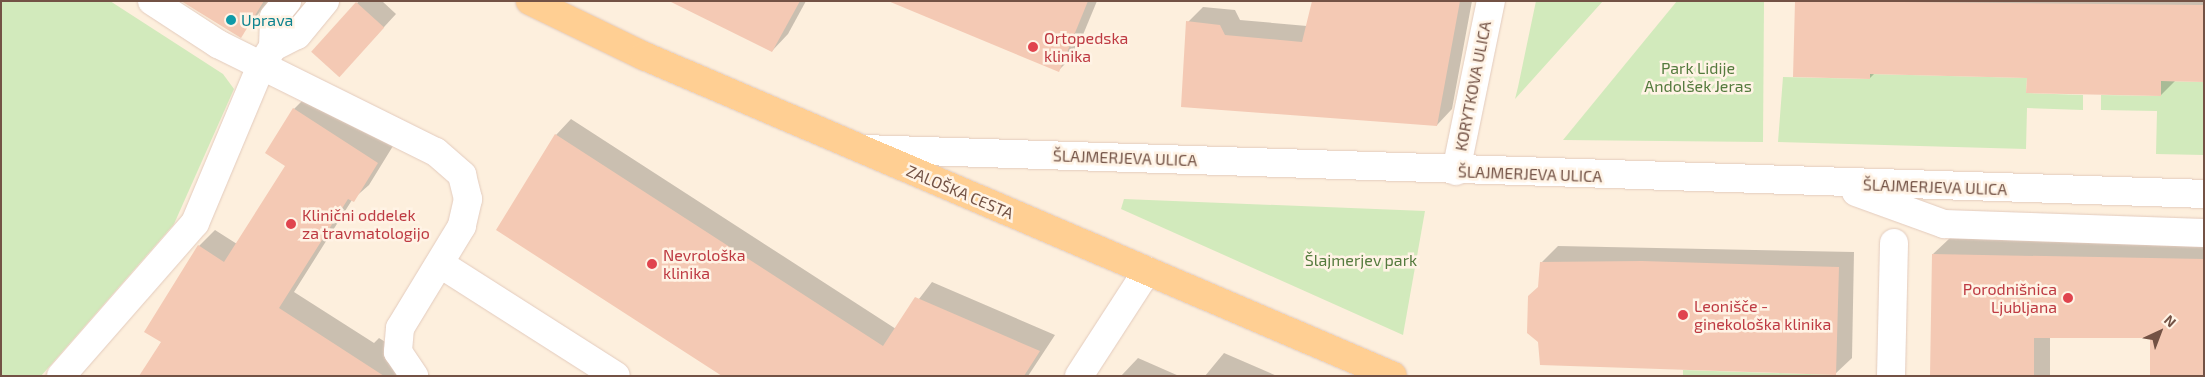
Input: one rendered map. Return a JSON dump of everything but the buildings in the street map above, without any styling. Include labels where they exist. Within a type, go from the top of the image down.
[{"type":"main road","name":"ZALOŠKA CESTA","points":[[530,1],[644,56],[857,149],[1393,376]]},
{"type":"street","points":[[152,1],[267,56],[449,160],[462,175],[468,199],[462,226],[442,265],[400,328],[398,352],[414,376]]},
{"type":"street","points":[[61,376],[195,222],[267,56],[274,17],[287,1]]},
{"type":"street","points":[[267,56],[297,35],[325,1]]},
{"type":"street","name":"KORYTKOVA ULICA","points":[[1456,171],[1491,1]]},
{"type":"street","name":"ŠLAJMERJEVA ULICA","points":[[857,149],[1836,184],[2204,194]]},
{"type":"street","points":[[1836,184],[1944,224],[2204,234]]},
{"type":"street","points":[[1891,376],[1894,243]]},
{"type":"street","points":[[442,265],[616,376]]},
{"type":"street","points":[[1079,376],[1147,271]]},
{"type":"green space","points":[[1,1],[110,1],[223,74],[234,89],[174,224],[41,376],[1,376]]},
{"type":"green space","points":[[1536,1],[1603,1],[1515,99],[1518,87]]},
{"type":"green space","name":"Park Lidije Andolšek Jeras","points":[[1677,1],[1764,1],[1763,142],[1563,140]]},
{"type":"green space","points":[[1870,74],[2027,78],[2026,93],[2083,95],[2083,110],[2027,108],[2026,149],[1778,142],[1783,77],[1870,79]]},
{"type":"green space","points":[[2161,81],[2204,82],[2204,155],[2156,154],[2157,111],[2101,110],[2101,95],[2161,96]]},
{"type":"green space","name":"Šlajmerjev park","points":[[1124,199],[1425,211],[1403,335],[1121,209]]},
{"type":"green space","points":[[1683,370],[1836,375],[1683,376]]},
{"type":"place","name":"Uprava","points":[[231,20]]},
{"type":"place","name":"Ortopedska klinika","points":[[1033,47]]},
{"type":"place","name":"Klinični oddelek za travmatologijo","points":[[291,224]]},
{"type":"place","name":"Nevrološka klinika","points":[[652,264]]},
{"type":"place","name":"Porodnišnica Ljubljana","points":[[2068,298]]},
{"type":"place","name":"Leonišče - ginekološka klinika","points":[[1683,315]]}]
